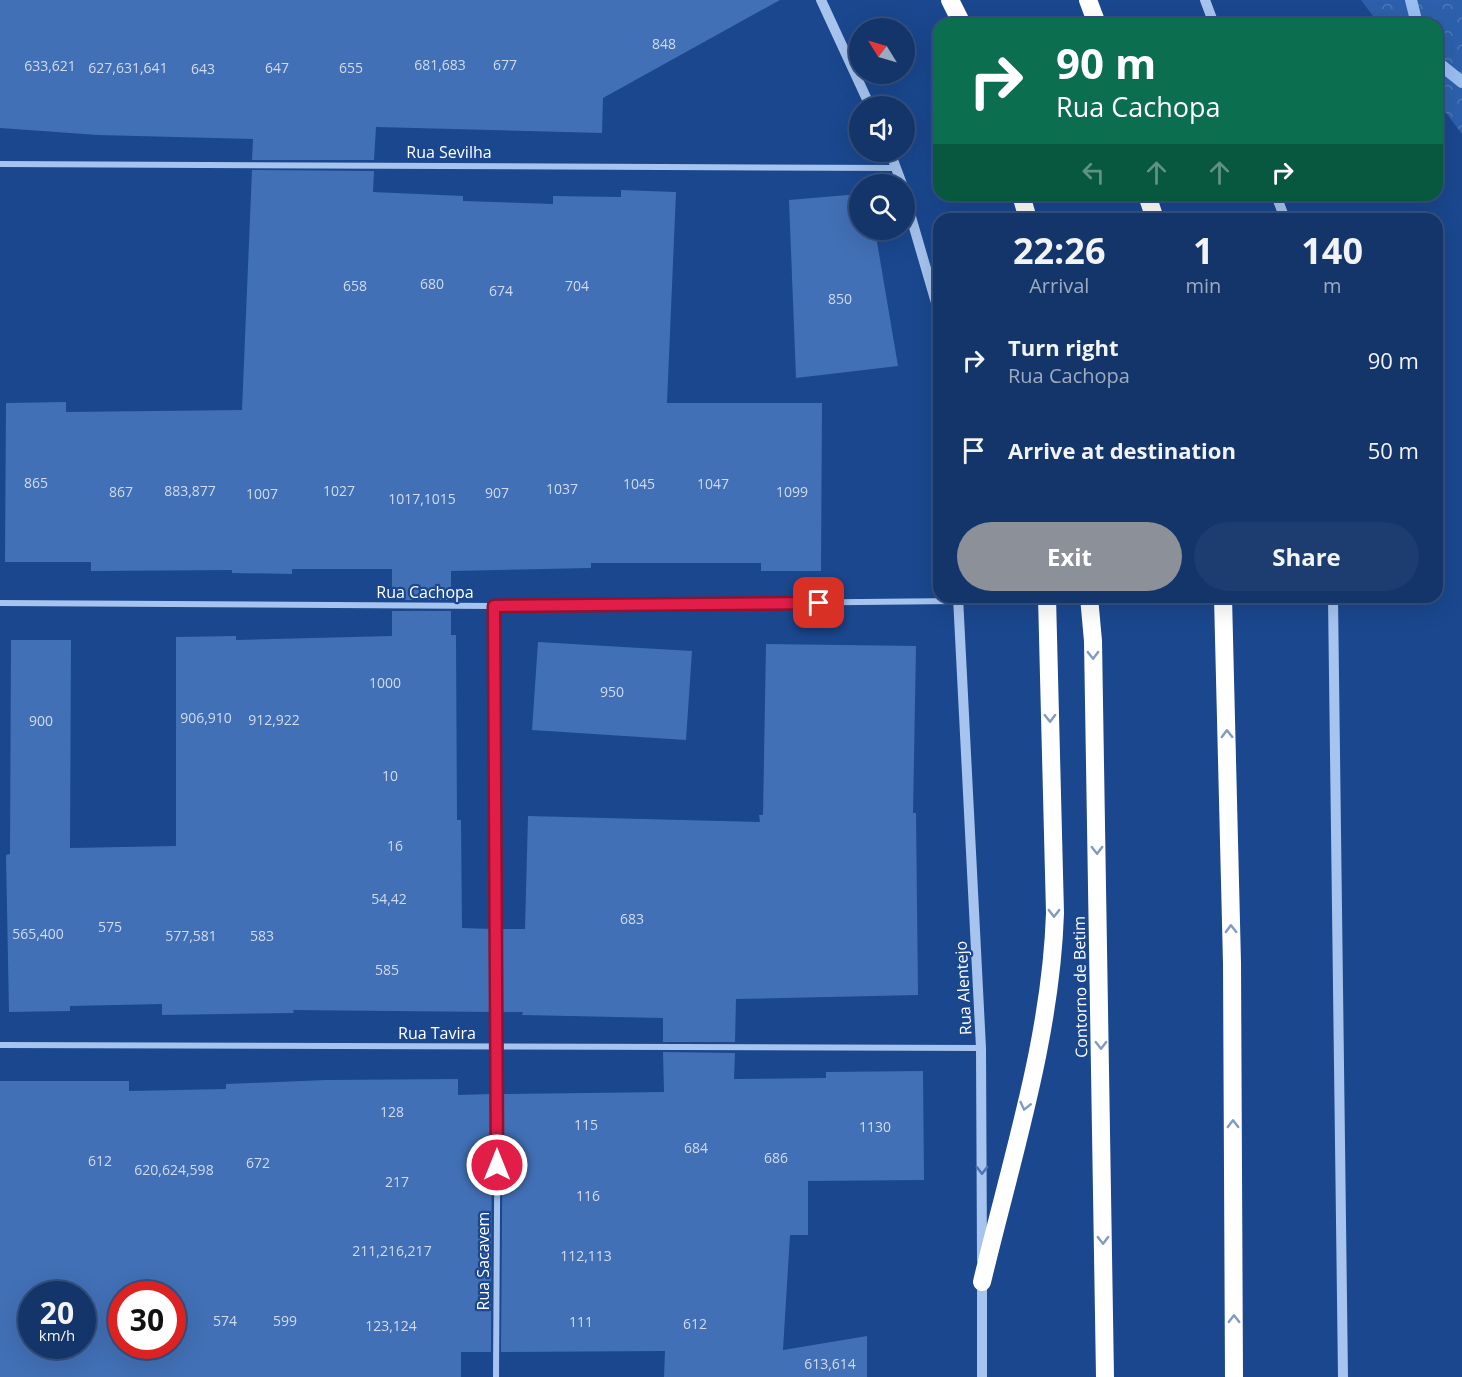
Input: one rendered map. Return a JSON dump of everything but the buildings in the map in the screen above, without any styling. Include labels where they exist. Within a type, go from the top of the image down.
[{"type":"highway","points":[[950,0],[959,18]]},
{"type":"highway","points":[[1088,0],[1095,18]]},
{"type":"highway","points":[[982,1282],[1038,1050],[1053,958],[1047,603]]},
{"type":"highway","name":"Contorno de Betim","points":[[1090,603],[1093,641],[1100,963],[1105,1377]]},
{"type":"highway","points":[[1223,603],[1232,951],[1234,1377]]},
{"type":"street","points":[[822,0],[865,96]]},
{"type":"street","points":[[1205,0],[1212,18]]},
{"type":"street","points":[[894,162],[899,174]]},
{"type":"street","name":"Rua Sevilha","points":[[0,164],[897,168]]},
{"type":"street","points":[[915,230],[933,292]]},
{"type":"street","name":"Rua Cachopa","points":[[0,603],[494,606],[933,599]]},
{"type":"street","name":"Rua Alentejo","points":[[958,603],[981,1048],[982,1377]]},
{"type":"street","points":[[1333,603],[1343,1377]]},
{"type":"street","name":"Rua Sacavem","points":[[494,606],[498,1047],[496,1377]]},
{"type":"street","name":"Rua Tavira","points":[[0,1045],[981,1048]]},
{"type":"green space","points":[[1361,0],[1462,0],[1462,134],[1443,109],[1443,18],[1374,18]]},
{"type":"waterway","points":[[1411,0],[1416,18]]},
{"type":"waterway","points":[[1443,67],[1462,82]]},
{"type":"route","points":[[497,1165],[494,606],[819,603]]}]
